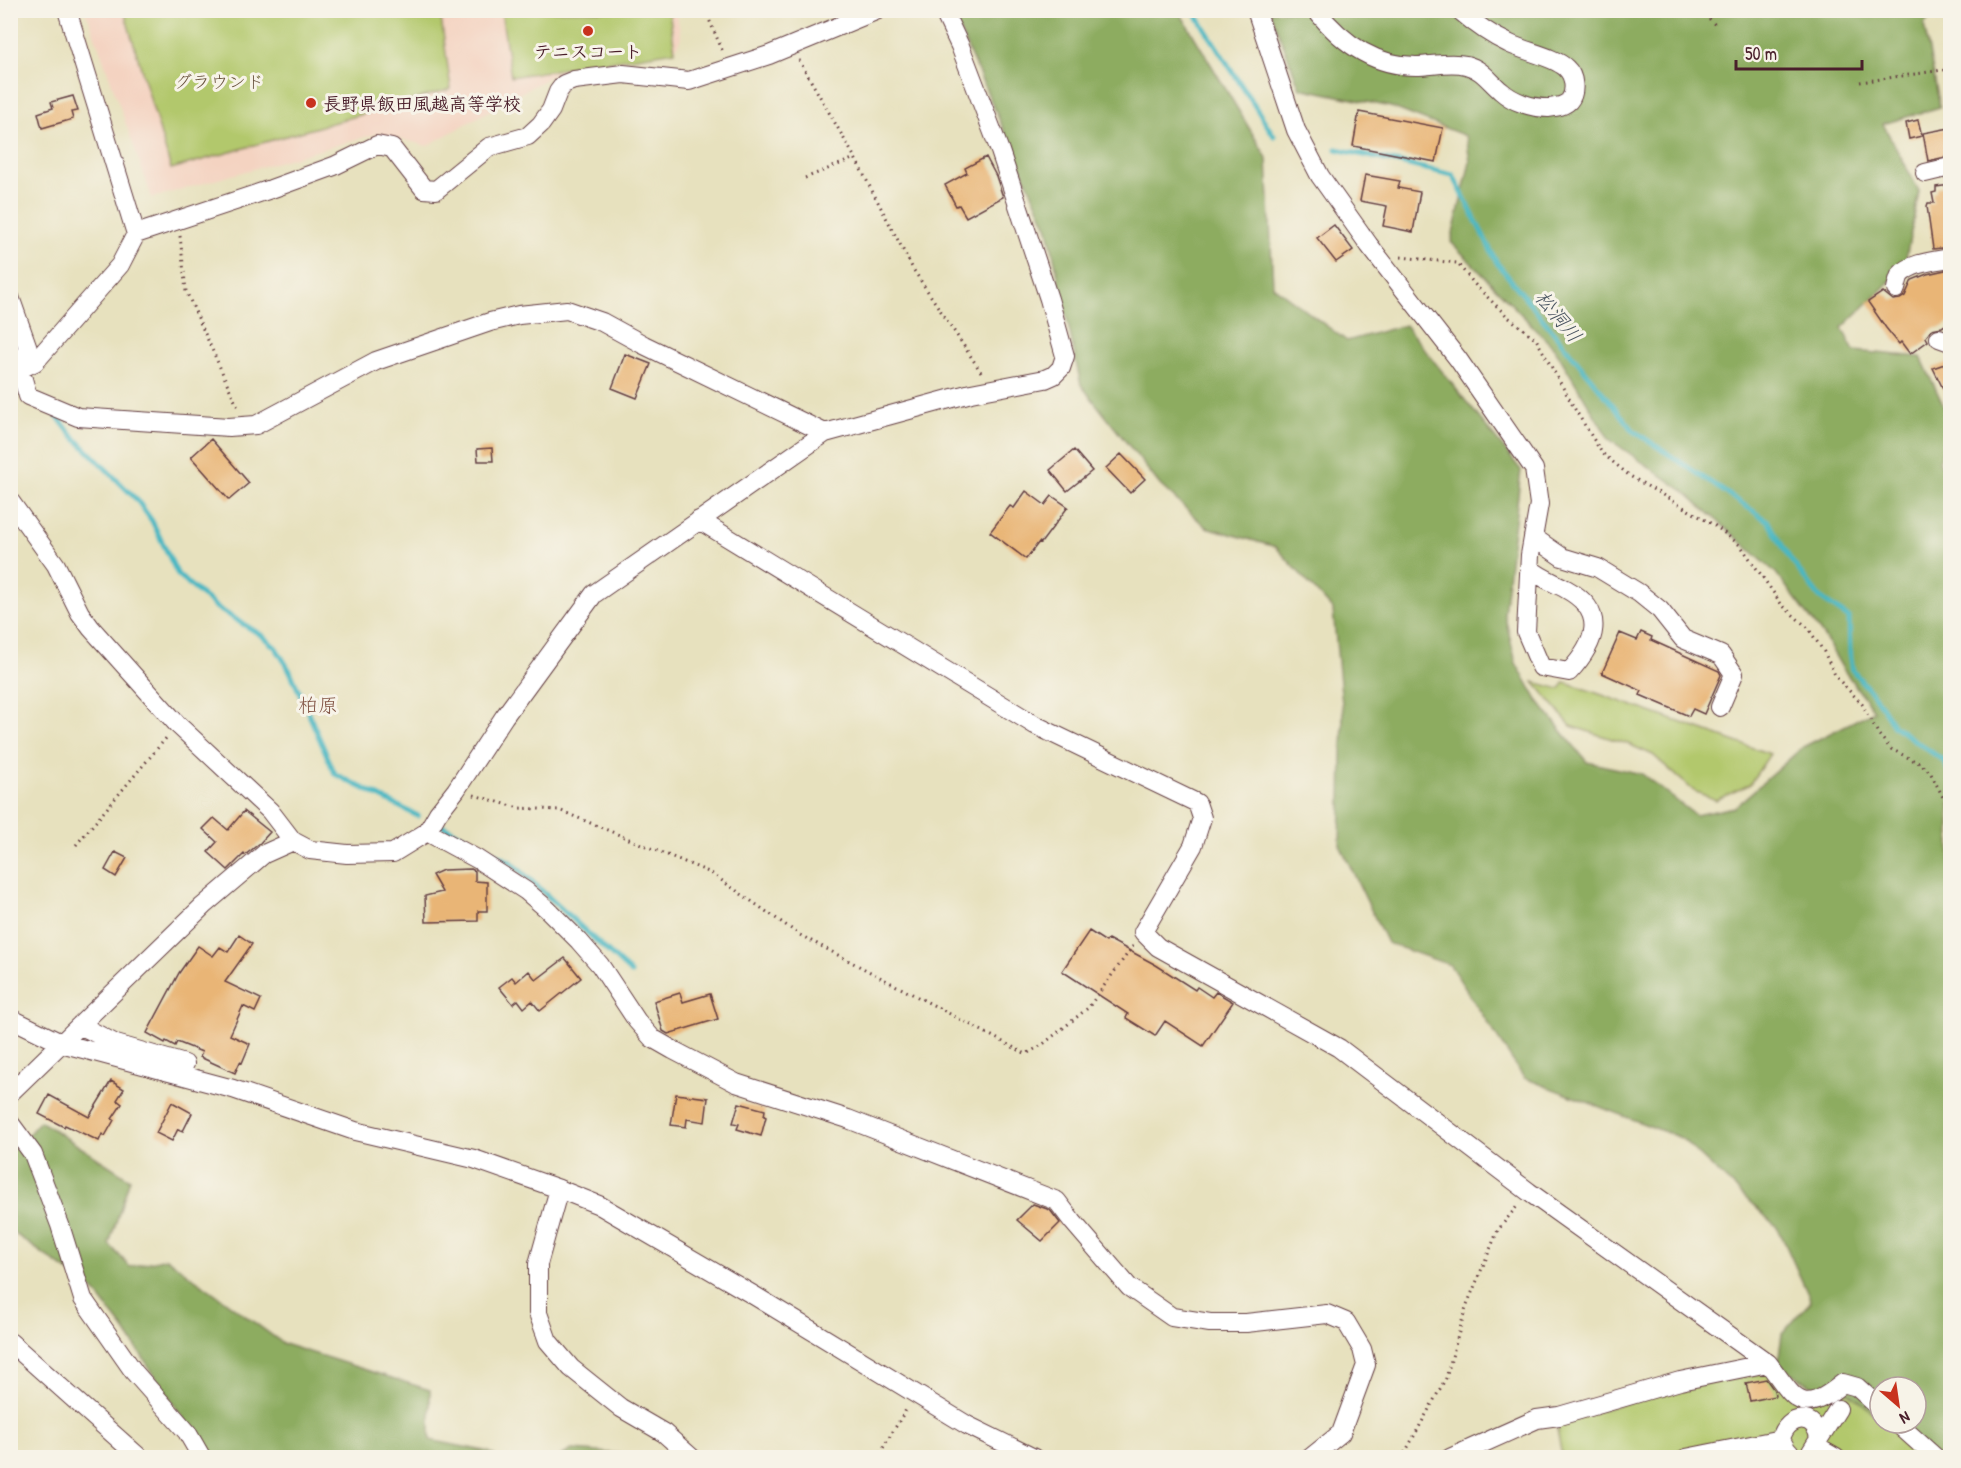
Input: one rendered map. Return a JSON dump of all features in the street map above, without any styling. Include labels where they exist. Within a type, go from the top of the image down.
[{"type":"street","points":[[15,371],[35,362],[120,265],[136,234],[68,10]]},
{"type":"street","points":[[136,234],[334,166],[377,146],[392,148],[424,189],[435,190],[489,147],[528,136],[551,110],[564,84],[574,80],[623,74],[689,81],[791,46],[878,10]]},
{"type":"street","points":[[10,501],[56,566],[80,613],[91,628],[177,724],[270,811],[293,841],[310,850],[347,855],[393,853],[427,832],[504,717],[594,594],[825,433],[970,393],[1045,379],[1054,375],[1061,368],[1065,356],[1049,299],[1000,151],[960,46],[943,10]]},
{"type":"street","points":[[1256,10],[1296,130],[1320,176],[1376,254],[1458,359],[1534,469],[1539,504],[1531,553],[1526,632],[1541,667],[1569,672],[1583,657],[1595,625],[1589,607],[1567,590],[1541,578],[1531,553]]},
{"type":"street","points":[[1316,10],[1348,43],[1372,58],[1402,65],[1454,63],[1465,65],[1481,71],[1503,93],[1525,104],[1540,108],[1564,105],[1570,99],[1575,91],[1567,69],[1507,43],[1473,23],[1459,10]]},
{"type":"street","points":[[1925,173],[1950,167]]},
{"type":"street","points":[[1896,289],[1899,276],[1907,271],[1923,263],[1950,258]]},
{"type":"street","points":[[10,297],[28,348],[15,371]]},
{"type":"street","points":[[15,371],[28,396],[78,417],[229,427],[256,425],[376,361],[490,322],[519,315],[567,310],[602,322],[644,345],[825,433]]},
{"type":"street","points":[[699,520],[1035,725],[1197,803],[1202,818],[1193,846],[1143,932],[1158,948],[1339,1048],[1529,1192],[1768,1363],[1793,1395],[1804,1402],[1813,1403],[1822,1399],[1843,1383],[1857,1387],[1868,1397]]},
{"type":"street","points":[[1531,553],[1562,557],[1598,568],[1639,593],[1660,610],[1683,639],[1721,655],[1734,674],[1720,707]]},
{"type":"street","points":[[427,832],[477,859],[526,891],[547,909],[600,965],[637,1021],[652,1038],[736,1083],[848,1119],[1057,1201],[1129,1287],[1172,1317],[1210,1323],[1246,1323],[1327,1314],[1346,1322],[1362,1349],[1366,1365],[1341,1433],[1310,1458]]},
{"type":"street","points":[[10,1093],[203,906],[264,854],[293,841]]},
{"type":"street","points":[[10,1018],[61,1043],[232,1089],[355,1131],[474,1159],[599,1205],[968,1425],[1035,1458]]},
{"type":"street","points":[[81,1024],[116,1044],[192,1066]]},
{"type":"street","points":[[10,1124],[33,1154],[60,1225],[83,1299],[134,1372],[188,1432],[202,1458]]},
{"type":"street","points":[[559,1189],[538,1264],[538,1313],[548,1341],[571,1368],[621,1408],[664,1433],[692,1458]]},
{"type":"street","points":[[10,1342],[140,1458]]},
{"type":"street","points":[[1450,1458],[1537,1419],[1559,1416],[1680,1381],[1768,1363]]},
{"type":"street","points":[[1807,1452],[1838,1409]]},
{"type":"street","points":[[1807,1452],[1818,1430],[1812,1422],[1807,1420],[1792,1422],[1787,1426],[1782,1439],[1790,1454],[1807,1452],[1836,1458]]},
{"type":"street","points":[[1910,1435],[1936,1458]]},
{"type":"street","points":[[1686,1458],[1782,1439]]},
{"type":"path","points":[[705,10],[729,68]]},
{"type":"path","points":[[1701,10],[1718,27]]},
{"type":"path","points":[[791,46],[855,158],[913,269],[983,375],[998,388]]},
{"type":"path","points":[[1860,82],[1950,69]]},
{"type":"path","points":[[805,178],[855,158]]},
{"type":"path","points":[[179,220],[186,291],[245,425]]},
{"type":"path","points":[[1376,254],[1457,263],[1477,287],[1536,339],[1602,453],[1630,476],[1714,525],[1741,546],[1782,605],[1808,628],[1824,652],[1836,677],[1862,704],[1879,735],[1891,749],[1919,763],[1930,772],[1950,807]]},
{"type":"path","points":[[76,845],[177,724]]},
{"type":"path","points":[[456,790],[519,808],[559,810],[711,873],[800,935],[1026,1054],[1042,1045],[1088,1008],[1143,932]]},
{"type":"path","points":[[1402,1458],[1446,1378],[1466,1307],[1498,1230],[1529,1192]]},
{"type":"path","points":[[877,1458],[916,1394]]},
{"type":"shaded area","name":"長野県飯田風越高等学校","points":[[676,10],[681,37],[675,51],[558,72],[427,146],[379,133],[152,198],[89,19],[84,11]]},
{"type":"green space","name":"グラウンド","points":[[124,11],[440,11],[451,89],[171,169]]},
{"type":"green space","name":"テニスコート","points":[[501,11],[669,11],[675,51],[511,77]]},
{"type":"green space","points":[[951,11],[1179,11],[1267,158],[1273,286],[1347,341],[1405,325],[1521,470],[1504,613],[1516,663],[1537,700],[1587,762],[1642,774],[1695,815],[1735,807],[1803,747],[1874,711],[1843,669],[1823,635],[1776,573],[1685,492],[1609,439],[1555,349],[1451,242],[1470,162],[1466,136],[1391,107],[1300,88],[1270,11],[1935,11],[1924,25],[1940,107],[1883,124],[1919,191],[1904,268],[1842,328],[1854,351],[1921,357],[1950,420],[1950,429],[1939,462],[1950,475],[1950,1457],[1929,1457],[1901,1435],[1928,1435],[1928,1375],[1868,1375],[1868,1408],[1849,1392],[1812,1386],[1778,1364],[1782,1334],[1811,1301],[1778,1228],[1681,1138],[1524,1078],[1450,965],[1387,943],[1340,845],[1343,714],[1333,610],[1276,547],[1206,527],[1160,485],[1081,385],[1048,229]]},
{"type":"green space","points":[[1534,682],[1560,689],[1565,682],[1770,754],[1749,785],[1716,800],[1694,791],[1653,755],[1628,744],[1571,726]]},
{"type":"green space","points":[[40,1121],[130,1179],[109,1244],[130,1267],[166,1258],[284,1344],[430,1390],[430,1440],[489,1452],[496,1457],[209,1457],[124,1329],[93,1289],[11,1231],[10,1136],[20,1144]]},
{"type":"green space","points":[[1774,1372],[1810,1393],[1849,1392],[1868,1408],[1868,1435],[1899,1435],[1926,1457],[1562,1457],[1556,1423],[1679,1387]]},
{"type":"green space","points":[[572,1450],[660,1457],[559,1457]]},
{"type":"building","points":[[73,96],[78,111],[71,112],[73,119],[42,128],[38,113],[53,108],[51,102]]},
{"type":"building","points":[[1359,112],[1443,128],[1436,162],[1353,146]]},
{"type":"building","points":[[1918,120],[1922,136],[1909,139],[1906,123]]},
{"type":"building","points":[[1950,128],[1950,156],[1928,161],[1923,133]]},
{"type":"building","points":[[986,157],[1003,197],[966,217],[959,205],[956,206],[945,185],[967,173],[965,168]]},
{"type":"building","points":[[1365,175],[1400,181],[1398,188],[1420,192],[1413,232],[1383,226],[1387,206],[1360,201]]},
{"type":"building","points":[[1950,185],[1950,247],[1933,249],[1927,206],[1928,203],[1934,203],[1932,193],[1936,192],[1936,187]]},
{"type":"building","points":[[1334,225],[1353,250],[1336,262],[1317,238]]},
{"type":"building","points":[[1950,269],[1950,322],[1932,329],[1926,337],[1928,341],[1910,354],[1886,328],[1868,302],[1883,292],[1893,300],[1900,299],[1905,296],[1912,280]]},
{"type":"building","points":[[625,354],[651,364],[637,398],[612,388]]},
{"type":"building","points":[[1950,362],[1950,403],[1933,368]]},
{"type":"building","points":[[211,439],[249,483],[229,500],[191,457]]},
{"type":"building","points":[[492,448],[493,461],[478,461],[477,449]]},
{"type":"building","points":[[1074,450],[1092,471],[1067,491],[1050,470]]},
{"type":"building","points":[[1121,454],[1145,479],[1130,493],[1106,468]]},
{"type":"building","points":[[1026,491],[1045,505],[1052,496],[1068,507],[1026,559],[990,532],[1010,506],[1014,508]]},
{"type":"building","points":[[1641,632],[1652,637],[1651,640],[1719,671],[1721,675],[1704,714],[1693,709],[1689,716],[1640,695],[1642,691],[1602,673],[1620,633],[1637,640]]},
{"type":"building","points":[[244,811],[270,832],[228,870],[208,852],[217,842],[203,829],[214,818],[228,830]]},
{"type":"building","points":[[115,852],[127,858],[116,877],[105,870]]},
{"type":"building","points":[[471,869],[475,871],[475,881],[487,882],[487,911],[478,911],[478,921],[426,922],[425,896],[442,892],[432,875],[443,870]]},
{"type":"building","points":[[1089,931],[1106,942],[1108,939],[1156,965],[1195,990],[1197,987],[1212,997],[1216,992],[1233,1002],[1203,1046],[1165,1021],[1155,1036],[1126,1018],[1128,1014],[1062,971]]},
{"type":"building","points":[[239,935],[252,944],[225,982],[261,999],[255,1012],[243,1006],[230,1035],[250,1044],[235,1073],[200,1057],[202,1052],[177,1042],[175,1046],[166,1041],[165,1043],[147,1033],[179,973],[198,946],[213,956],[220,947],[228,952]]},
{"type":"building","points":[[565,958],[581,978],[540,1011],[532,1001],[524,1008],[518,1000],[513,1004],[499,987],[512,977],[516,982],[529,971],[536,980]]},
{"type":"building","points":[[680,993],[683,1002],[710,994],[718,1019],[668,1034],[663,1031],[654,1001]]},
{"type":"building","points":[[111,1081],[124,1089],[117,1100],[122,1104],[105,1136],[102,1134],[99,1141],[39,1114],[49,1095],[89,1117]]},
{"type":"building","points":[[676,1094],[708,1098],[705,1122],[687,1119],[686,1127],[671,1125]]},
{"type":"building","points":[[172,1102],[192,1113],[183,1131],[178,1129],[172,1141],[156,1133]]},
{"type":"building","points":[[739,1103],[765,1110],[764,1116],[766,1117],[761,1136],[737,1129],[739,1124],[733,1123]]},
{"type":"building","points":[[1033,1204],[1050,1210],[1060,1223],[1042,1241],[1017,1220]]},
{"type":"building","points":[[1766,1379],[1774,1390],[1775,1396],[1750,1401],[1746,1383]]},
{"type":"waterway","name":"松洞川","points":[[1193,10],[1274,136]]},
{"type":"waterway","name":"松洞川","points":[[1337,149],[1453,175],[1497,263],[1634,431],[1768,521],[1790,559],[1820,598],[1849,618],[1853,671],[1876,698],[1894,726],[1944,761],[1950,772]]},
{"type":"waterway","points":[[57,416],[70,433],[137,500],[152,521],[178,575],[217,608],[261,635],[276,648],[290,671],[335,774],[418,816]]},
{"type":"waterway","points":[[440,824],[512,863],[631,973]]},
{"type":"place","name":"テニスコート","points":[[588,31]]},
{"type":"place","name":"長野県飯田風越高等学校","points":[[311,103]]},
{"type":"district","name":"柏原","points":[[318,704]]}]
